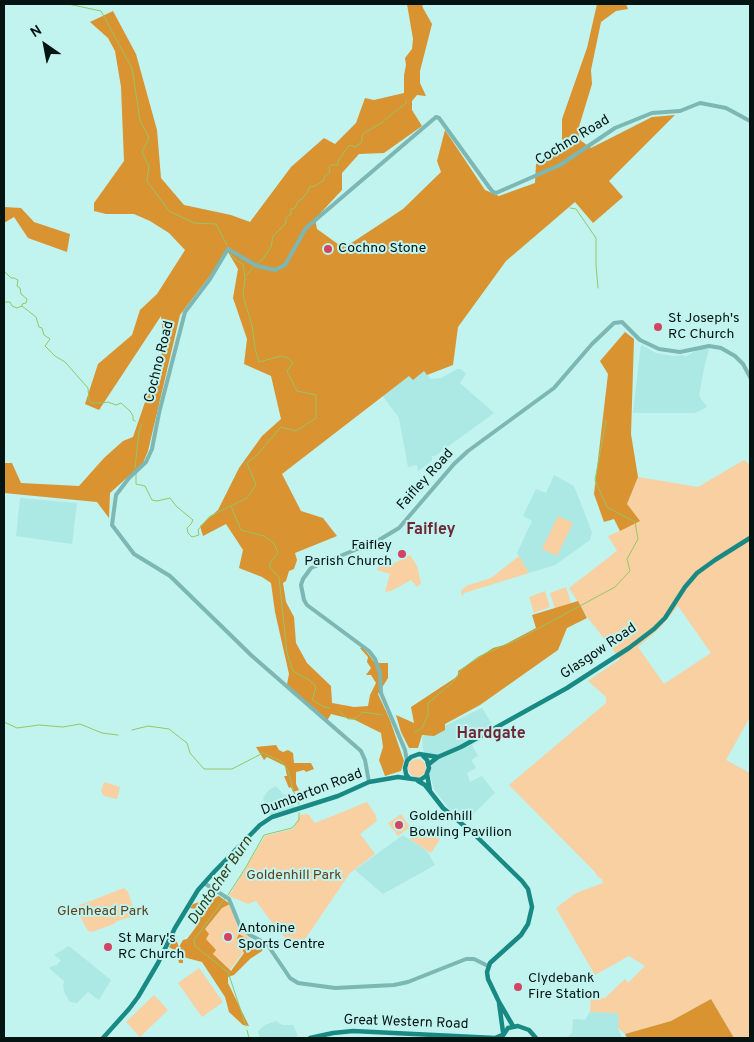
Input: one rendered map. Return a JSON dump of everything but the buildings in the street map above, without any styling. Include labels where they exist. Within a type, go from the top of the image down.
[{"type":"main road","name":"Glasgow Road","points":[[429,764],[438,757],[461,747],[562,691],[629,648],[665,618],[685,587],[697,573],[750,538]]},
{"type":"main road","points":[[410,779],[406,772],[407,761],[415,755],[423,756],[429,764],[427,774],[430,792]]},
{"type":"main road","name":"Glasgow Road","points":[[423,756],[438,757]]},
{"type":"main road","points":[[398,776],[406,772]]},
{"type":"main road","points":[[418,781],[427,774]]},
{"type":"main road","name":"Dumbarton Road","points":[[103,1038],[138,997],[158,963],[180,918],[204,883],[252,832],[267,820],[338,796],[369,782],[398,776]]},
{"type":"main road","points":[[398,776],[424,784],[448,813],[475,835],[522,880],[530,895],[531,914],[526,929],[495,957],[488,966],[487,972],[488,980],[513,1026]]},
{"type":"main road","points":[[499,1002],[502,1035]]},
{"type":"main road","points":[[502,1035],[513,1026],[524,1027],[536,1037]]},
{"type":"main road","name":"Great Western Road","points":[[310,1038],[333,1033],[365,1031],[495,1038],[502,1035]]},
{"type":"street","name":"Cochno Road","points":[[369,782],[361,751],[246,650],[168,574],[134,554],[112,525],[116,495],[123,485],[146,462],[152,449],[185,312],[210,279],[228,249],[255,265],[275,270],[285,265],[306,228],[436,117],[439,118],[493,192],[560,165],[615,128],[652,113],[680,111],[700,103],[726,108],[750,121]]},
{"type":"street","name":"Faifley Road","points":[[407,761],[405,750],[382,693],[380,674],[375,658],[369,650],[307,605],[304,600],[301,593],[303,579],[311,568],[379,540],[399,528],[454,464],[468,451],[554,388],[592,344],[614,323],[622,322],[640,340],[659,349],[680,352],[709,346],[729,351],[743,364],[750,377]]},
{"type":"street","points":[[405,750],[415,755]]},
{"type":"street","points":[[204,883],[229,899],[242,928],[268,944],[290,978],[298,983],[335,988],[390,986],[408,982],[466,959],[488,966]]},
{"type":"shaded area","points":[[407,4],[422,4],[432,24],[420,71],[420,83],[426,96],[417,95],[412,101],[412,110],[422,126],[384,153],[359,154],[342,173],[342,190],[315,219],[317,229],[342,247],[353,242],[403,209],[441,172],[437,161],[445,130],[485,190],[499,196],[535,183],[536,164],[562,144],[562,119],[587,48],[597,4],[626,4],[628,9],[616,11],[601,22],[591,70],[592,84],[578,130],[580,140],[591,148],[652,117],[675,115],[609,181],[623,197],[593,223],[575,202],[506,261],[458,327],[453,365],[427,375],[424,371],[413,380],[409,376],[282,474],[301,511],[323,518],[337,536],[295,553],[297,560],[294,569],[289,571],[286,581],[283,583],[286,602],[294,617],[296,643],[307,663],[331,686],[332,703],[354,707],[368,706],[370,695],[376,683],[371,675],[366,675],[371,668],[367,662],[368,657],[360,648],[363,647],[375,663],[388,663],[388,678],[378,694],[390,720],[404,761],[401,771],[385,776],[379,760],[383,747],[381,733],[355,720],[331,714],[327,721],[287,684],[289,674],[275,612],[271,583],[262,577],[239,568],[243,550],[226,524],[203,536],[200,526],[218,510],[239,468],[262,436],[281,419],[271,376],[244,364],[247,339],[233,298],[238,269],[228,252],[180,315],[148,451],[143,463],[110,493],[109,518],[97,502],[4,493],[4,463],[12,463],[21,483],[79,486],[104,458],[123,441],[133,437],[164,347],[161,316],[99,410],[85,404],[98,364],[132,335],[140,310],[157,294],[185,250],[169,233],[134,214],[106,214],[94,211],[94,203],[124,161],[121,87],[115,51],[108,38],[90,22],[113,11],[136,54],[157,130],[161,178],[184,205],[231,215],[250,222],[291,167],[324,138],[335,144],[356,123],[365,98],[374,100],[404,93],[405,58],[412,49],[413,39]]},
{"type":"shaded area","points":[[4,207],[21,208],[34,222],[70,234],[67,252],[28,238],[14,217],[4,223]]},
{"type":"shaded area","points":[[625,332],[634,339],[631,434],[638,477],[627,504],[640,521],[620,531],[614,519],[604,522],[594,494],[608,374],[600,361]]},
{"type":"shaded area","points":[[641,345],[656,353],[672,356],[683,355],[685,357],[699,349],[709,349],[699,396],[707,407],[695,413],[633,413]]},
{"type":"shaded area","points":[[457,369],[461,369],[466,374],[460,383],[494,413],[435,456],[432,456],[432,460],[418,471],[417,465],[408,467],[399,418],[382,395],[409,376],[425,371],[430,379],[441,378]]},
{"type":"shaded area","points":[[554,475],[574,486],[592,532],[590,540],[555,565],[529,573],[517,553],[532,521],[523,516],[536,489],[546,493]]},
{"type":"shaded area","points":[[20,498],[77,503],[72,544],[16,536]]},
{"type":"shaded area","points":[[578,601],[587,618],[567,628],[558,650],[480,705],[445,724],[445,730],[434,736],[422,735],[418,748],[409,748],[401,732],[396,715],[414,723],[411,707],[458,676],[458,671],[493,648],[504,645],[536,628],[532,615]]},
{"type":"shaded area","points":[[482,708],[496,731],[472,745],[478,756],[471,760],[476,768],[467,773],[470,782],[482,776],[495,793],[466,821],[449,809],[434,789],[422,737]]},
{"type":"shaded area","points":[[276,745],[283,752],[288,750],[293,753],[294,763],[311,763],[314,769],[306,772],[304,770],[296,772],[296,784],[299,790],[293,792],[291,787],[289,788],[284,776],[287,776],[285,766],[267,757],[264,760],[256,747]]},
{"type":"shaded area","points":[[276,786],[284,795],[289,794],[295,807],[269,815],[263,798],[269,790]]},
{"type":"shaded area","points":[[403,835],[427,851],[435,865],[383,894],[355,870]]},
{"type":"shaded area","points":[[219,896],[230,904],[222,908],[205,929],[209,934],[206,939],[216,950],[213,954],[231,971],[244,953],[237,938],[239,934],[252,942],[250,946],[254,950],[260,942],[264,944],[262,951],[250,959],[234,975],[228,977],[228,983],[249,1026],[243,1025],[229,1012],[225,997],[202,962],[183,957],[183,963],[179,963],[177,952],[169,947],[175,937],[179,947],[196,927],[196,909],[190,908],[193,904]]},
{"type":"shaded area","points":[[69,946],[111,980],[99,1000],[88,992],[77,1003],[70,1002],[65,994],[63,984],[65,982],[49,968],[56,966],[61,960],[54,955]]},
{"type":"shaded area","points":[[711,999],[734,1038],[627,1038],[625,1034],[671,1021]]},
{"type":"shaded area","points":[[590,1012],[616,1013],[619,1016],[618,1028],[622,1038],[567,1037],[572,1033],[573,1019],[585,1020]]},
{"type":"shaded area","points":[[276,1021],[282,1025],[293,1025],[298,1036],[292,1038],[260,1038],[258,1031],[265,1025]]},
{"type":"green space","points":[[744,460],[750,465],[750,717],[726,760],[750,773],[750,1038],[734,1038],[711,999],[671,1021],[625,1034],[618,1028],[619,1016],[616,1013],[590,1012],[591,997],[605,998],[625,979],[628,983],[645,966],[629,956],[595,975],[556,908],[576,893],[603,883],[602,879],[509,785],[606,703],[606,697],[588,681],[620,659],[588,618],[569,588],[617,551],[608,536],[620,531],[627,504],[638,477],[698,487]],"holes":[[[678,606],[711,653],[664,684],[638,647],[660,628]]]},
{"type":"green space","points":[[558,516],[573,523],[557,556],[542,549]]},
{"type":"green space","points":[[410,555],[417,566],[421,583],[417,587],[411,580],[391,591],[385,592],[390,574],[377,570],[379,565],[387,567]]},
{"type":"green space","points":[[519,556],[529,573],[464,593],[462,597],[461,591],[466,586],[491,578]]},
{"type":"green space","points":[[566,587],[571,603],[555,609],[550,593]]},
{"type":"green space","points":[[545,591],[550,607],[534,613],[529,597]]},
{"type":"green space","points":[[417,759],[423,762],[426,768],[423,774],[417,777],[411,774],[408,768],[411,762]]},
{"type":"green space","points":[[104,782],[120,787],[117,799],[104,796],[101,791]]},
{"type":"green space","name":"Goldenhill Park","points":[[367,802],[377,821],[360,834],[375,854],[350,873],[297,951],[256,901],[248,904],[229,896],[265,836],[293,829],[300,815],[308,814],[315,823]]},
{"type":"green space","name":"Goldenhill Bowling Pavilion","points":[[401,814],[410,827],[398,836],[388,823]]},
{"type":"green space","points":[[419,826],[440,839],[431,853],[410,839]]},
{"type":"green space","name":"Glenhead Park","points":[[124,888],[128,892],[135,916],[117,921],[114,924],[92,932],[88,931],[75,907]]},
{"type":"green space","name":"Antonine Sports Centre","points":[[227,902],[230,905],[238,928],[252,940],[230,970],[213,954],[206,939],[204,929]]},
{"type":"green space","points":[[199,968],[223,1002],[202,1017],[178,983]]},
{"type":"green space","points":[[154,995],[168,1010],[140,1037],[126,1022]]},
{"type":"waterway","points":[[68,4],[101,11],[132,68],[140,120],[149,138],[142,152],[149,166],[147,181],[169,211],[194,223],[216,224],[227,245]]},
{"type":"waterway","points":[[257,264],[271,247],[273,236],[286,223],[286,218],[291,214],[291,209],[295,208],[298,201],[309,190],[309,187],[323,181],[330,172],[329,167],[338,165],[338,161],[350,145],[355,147],[362,142],[362,135],[364,133],[381,123],[406,103],[406,100]]},
{"type":"waterway","points":[[570,208],[576,209],[596,238],[598,288]]},
{"type":"waterway","points":[[230,254],[243,264],[245,277],[243,296],[252,325],[259,362],[281,356],[288,358],[293,363],[287,371],[297,391],[316,395],[316,418],[296,431],[281,427],[258,454],[247,463],[256,485],[247,498],[231,506],[241,530],[264,536],[274,543],[278,553],[270,563],[270,568],[279,577],[287,653],[293,671],[309,680],[316,687],[312,700],[324,707],[330,708]]},
{"type":"waterway","points":[[247,275],[253,267]]},
{"type":"waterway","points":[[5,272],[11,278],[18,280],[17,286],[20,288],[21,294],[27,299],[26,303],[22,304],[22,306]]},
{"type":"waterway","points":[[4,302],[10,302],[12,306],[17,308],[22,306],[36,317],[44,335],[50,339],[45,346],[55,356],[65,362],[88,388],[91,403],[108,402],[116,405],[121,403],[130,411],[135,421]]},
{"type":"waterway","points":[[502,646],[515,641],[615,587],[630,571],[627,559],[638,539],[635,522],[607,507],[595,480],[606,421]]},
{"type":"waterway","points":[[135,468],[141,424]]},
{"type":"waterway","points":[[136,474],[136,484],[145,486],[152,500],[157,501],[170,498],[176,506],[193,520],[187,528],[188,533],[192,537],[199,535],[198,530],[209,517],[230,506]]},
{"type":"waterway","points":[[453,682],[461,670],[478,657],[500,647]]},
{"type":"waterway","points":[[414,733],[422,728],[428,715],[428,703],[452,683]]},
{"type":"waterway","points":[[339,711],[348,719],[355,719],[363,712],[383,715]]},
{"type":"waterway","points":[[4,722],[17,728],[39,725],[63,727],[80,724],[102,733],[118,735]]},
{"type":"waterway","points":[[132,730],[148,726],[169,729],[187,743],[190,753],[204,769],[232,769],[263,753],[281,761],[288,770],[299,804]]},
{"type":"waterway","name":"Duntocher Burn","points":[[228,895],[264,835],[292,828],[299,820],[299,813]]},
{"type":"waterway","name":"Duntocher Burn","points":[[225,898],[194,940],[195,946],[228,972],[246,1026]]},
{"type":"waterway","name":"Duntocher Burn","points":[[247,1030],[249,1038]]},
{"type":"place","name":"Cochno Stone","points":[[328,249]]},
{"type":"place","name":"St Joseph's RC Church","points":[[658,327]]},
{"type":"place","name":"Faifley Parish Church","points":[[402,554]]},
{"type":"place","name":"Goldenhill Bowling Pavilion","points":[[399,825]]},
{"type":"place","name":"Antonine Sports Centre","points":[[228,937]]},
{"type":"place","name":"St Mary's RC Church","points":[[108,947]]},
{"type":"place","name":"Clydebank Fire Station","points":[[518,987]]},
{"type":"district","name":"Faifley","points":[[431,531]]},
{"type":"district","name":"Hardgate","points":[[491,735]]}]
